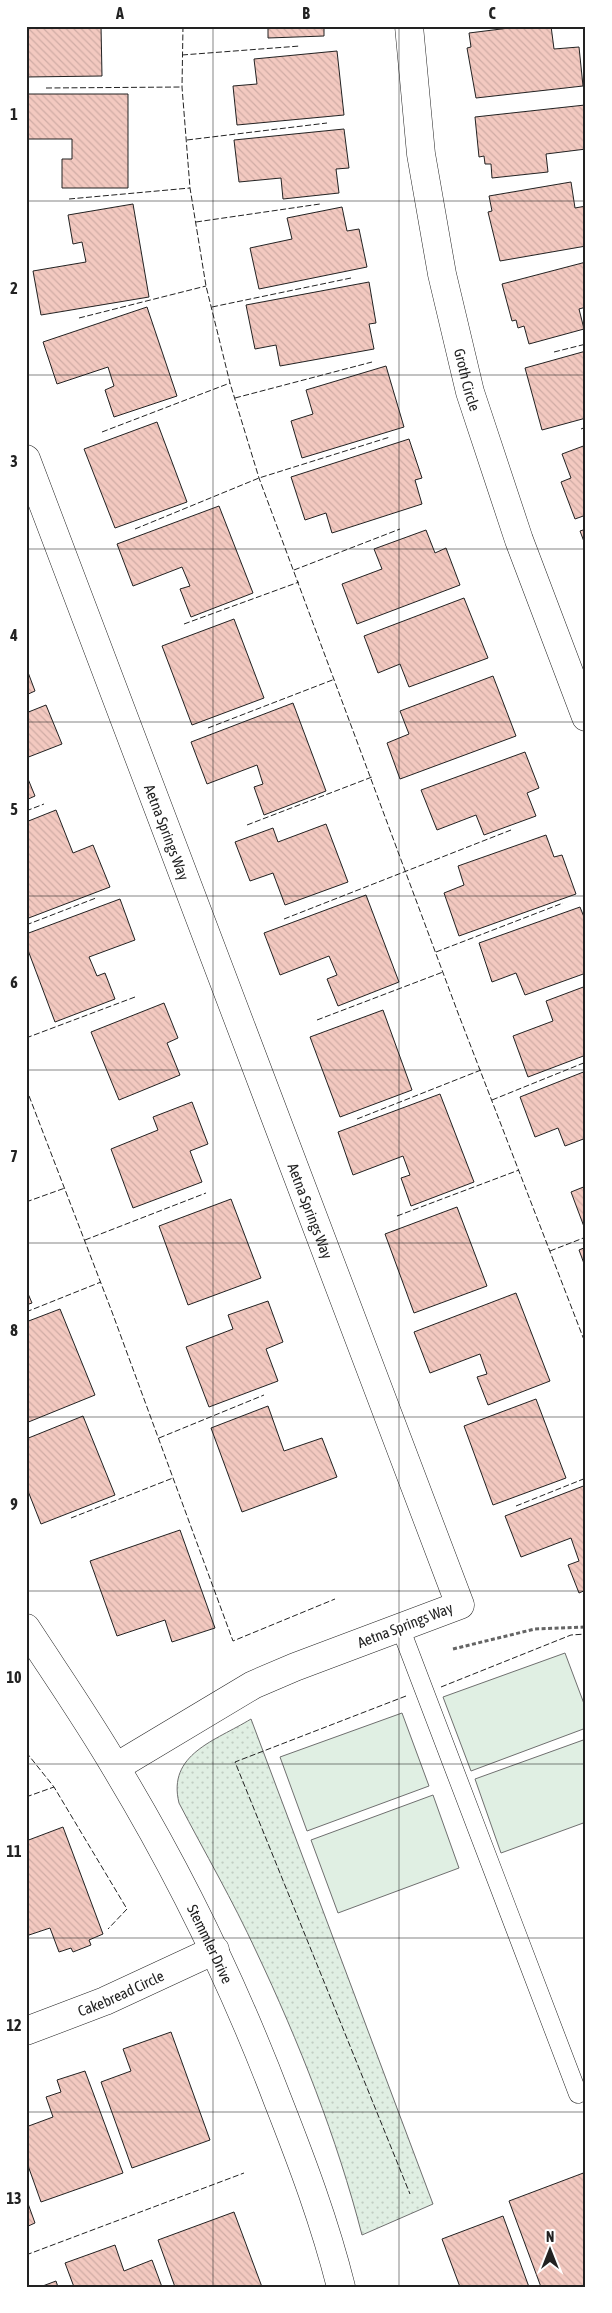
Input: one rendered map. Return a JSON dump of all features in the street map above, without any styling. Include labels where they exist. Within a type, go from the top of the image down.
[{"type":"street","name":"Groth Circle","points":[[409,26],[423,163],[442,274],[470,392],[519,540],[586,717]]},
{"type":"street","name":"Aetna Springs Way","points":[[26,459],[460,1605],[295,1667],[253,1685],[116,1767]]},
{"type":"street","name":"Stemmler Drive","points":[[26,1628],[116,1767],[168,1858],[214,1950],[248,2023],[302,2160],[341,2287]]},
{"type":"street","name":"Cakebread Circle","points":[[26,2031],[105,2001],[214,1950]]},
{"type":"lane","points":[[400,1627],[578,2094]]},
{"type":"path","points":[[453,1649],[535,1629],[586,1628]]},
{"type":"green space","points":[[565,1653],[586,1709],[586,1728],[471,1771],[443,1697]]},
{"type":"green space","points":[[402,1713],[429,1786],[307,1831],[280,1757]]},
{"type":"green space","points":[[251,1719],[433,2204],[362,2235],[341,2162],[302,2055],[247,1932],[179,1803],[177,1786],[180,1772],[187,1761],[209,1742]]},
{"type":"green space","points":[[586,1739],[586,1822],[501,1853],[475,1779]]},
{"type":"green space","points":[[433,1795],[459,1868],[338,1913],[311,1840]]},
{"type":"building","points":[[26,26],[101,26],[102,76],[26,77]]},
{"type":"building","points":[[268,26],[324,26],[324,36],[268,38]]},
{"type":"building","points":[[525,26],[551,26],[554,49],[579,47],[583,86],[476,98],[467,48],[471,47],[469,33]]},
{"type":"building","points":[[337,51],[344,115],[237,125],[233,86],[257,84],[254,59]]},
{"type":"building","points":[[26,94],[128,94],[128,188],[62,188],[62,159],[72,159],[72,139],[26,139]]},
{"type":"building","points":[[585,105],[586,149],[546,154],[548,172],[492,178],[491,164],[485,164],[484,156],[479,157],[475,117]]},
{"type":"building","points":[[344,129],[349,168],[336,169],[339,193],[283,199],[281,178],[239,182],[234,140]]},
{"type":"building","points":[[571,182],[575,208],[586,206],[586,246],[500,261],[488,212],[492,211],[489,196]]},
{"type":"building","points":[[133,204],[149,297],[41,315],[33,271],[86,262],[82,242],[73,244],[68,215]]},
{"type":"building","points":[[342,207],[347,231],[359,229],[367,267],[259,289],[250,248],[292,239],[287,218]]},
{"type":"building","points":[[586,262],[586,307],[579,309],[584,329],[529,344],[524,326],[518,328],[516,320],[512,321],[502,284]]},
{"type":"building","points":[[369,282],[376,323],[369,324],[374,349],[280,366],[276,345],[255,349],[246,305]]},
{"type":"building","points":[[147,307],[177,396],[114,417],[105,390],[114,386],[108,367],[57,384],[43,342]]},
{"type":"building","points":[[586,351],[586,418],[542,430],[525,368]]},
{"type":"building","points":[[386,366],[404,427],[302,458],[291,421],[313,414],[306,390]]},
{"type":"building","points":[[157,422],[187,502],[115,528],[84,449]]},
{"type":"building","points":[[409,439],[422,478],[415,480],[422,504],[332,533],[326,513],[305,520],[291,477]]},
{"type":"building","points":[[586,445],[586,515],[575,519],[561,482],[571,478],[562,454]]},
{"type":"building","points":[[219,506],[253,593],[191,617],[180,589],[190,586],[182,567],[133,586],[117,544]]},
{"type":"building","points":[[586,529],[586,547],[580,531]]},
{"type":"building","points":[[426,530],[435,553],[446,548],[460,585],[357,624],[342,584],[382,569],[374,549]]},
{"type":"building","points":[[464,598],[488,658],[409,687],[400,664],[378,673],[364,636]]},
{"type":"building","points":[[234,619],[264,698],[192,725],[162,646]]},
{"type":"building","points":[[26,667],[35,691],[26,695]]},
{"type":"building","points":[[493,676],[516,736],[400,779],[387,743],[409,734],[400,711]]},
{"type":"building","points":[[293,703],[326,791],[264,815],[254,787],[263,784],[257,765],[207,784],[191,742]]},
{"type":"building","points":[[46,705],[62,744],[26,758],[26,713]]},
{"type":"building","points":[[525,752],[539,788],[527,793],[536,816],[484,835],[476,815],[437,830],[421,790]]},
{"type":"building","points":[[26,774],[35,796],[26,800]]},
{"type":"building","points":[[56,810],[73,853],[93,845],[110,887],[26,919],[26,822]]},
{"type":"building","points":[[326,824],[348,882],[285,905],[273,873],[250,881],[235,842],[273,828],[278,842]]},
{"type":"building","points":[[546,835],[554,857],[562,855],[576,894],[459,936],[444,893],[464,885],[458,866]]},
{"type":"building","points":[[366,895],[399,982],[338,1006],[327,979],[337,975],[329,956],[280,975],[264,933]]},
{"type":"building","points":[[120,899],[135,940],[89,957],[97,976],[105,973],[115,999],[55,1022],[26,945],[26,934]]},
{"type":"building","points":[[580,907],[586,922],[586,973],[525,995],[516,973],[492,982],[479,943]]},
{"type":"building","points":[[586,986],[586,1055],[528,1077],[513,1036],[553,1021],[546,1001]]},
{"type":"building","points":[[164,1003],[178,1038],[167,1043],[180,1075],[119,1100],[91,1032]]},
{"type":"building","points":[[383,1010],[412,1090],[340,1117],[310,1037]]},
{"type":"building","points":[[586,1071],[586,1138],[565,1146],[558,1128],[535,1137],[520,1097]]},
{"type":"building","points":[[440,1094],[474,1182],[411,1206],[401,1178],[410,1175],[403,1156],[353,1175],[338,1132]]},
{"type":"building","points":[[192,1102],[208,1144],[190,1151],[202,1182],[133,1208],[111,1149],[158,1130],[153,1117]]},
{"type":"building","points":[[586,1186],[586,1232],[571,1192]]},
{"type":"building","points":[[231,1199],[261,1278],[188,1305],[159,1226]]},
{"type":"building","points":[[457,1207],[487,1286],[414,1313],[385,1234]]},
{"type":"building","points":[[586,1247],[586,1269],[579,1250]]},
{"type":"building","points":[[26,1289],[32,1303],[26,1305]]},
{"type":"building","points":[[516,1293],[550,1381],[488,1405],[477,1377],[487,1374],[480,1354],[430,1373],[414,1332]]},
{"type":"building","points":[[268,1301],[283,1342],[266,1349],[278,1381],[209,1407],[186,1347],[233,1329],[228,1315]]},
{"type":"building","points":[[60,1309],[95,1395],[26,1423],[26,1322]]},
{"type":"building","points":[[536,1399],[566,1478],[493,1505],[464,1426]]},
{"type":"building","points":[[268,1406],[284,1451],[322,1438],[337,1477],[242,1512],[211,1428]]},
{"type":"building","points":[[83,1416],[115,1495],[41,1524],[26,1486],[26,1439]]},
{"type":"building","points":[[586,1485],[586,1590],[579,1593],[568,1565],[579,1561],[571,1538],[521,1557],[505,1516]]},
{"type":"building","points":[[180,1530],[215,1628],[172,1642],[165,1620],[117,1636],[90,1561]]},
{"type":"building","points":[[63,1827],[103,1934],[89,1940],[91,1945],[73,1952],[71,1948],[59,1952],[50,1928],[26,1936],[26,1841]]},
{"type":"building","points":[[171,2032],[210,2140],[132,2168],[101,2082],[131,2071],[123,2049]]},
{"type":"building","points":[[85,2071],[123,2173],[41,2202],[26,2160],[26,2127],[53,2117],[46,2097],[61,2092],[57,2080]]},
{"type":"building","points":[[586,2172],[586,2287],[541,2287],[509,2201]]},
{"type":"building","points":[[26,2198],[35,2223],[26,2227]]},
{"type":"building","points":[[234,2212],[262,2287],[175,2287],[158,2240]]},
{"type":"building","points":[[503,2216],[529,2287],[460,2287],[442,2239]]},
{"type":"building","points":[[115,2245],[124,2271],[152,2260],[162,2287],[74,2287],[65,2263]]},
{"type":"building","points":[[56,2281],[58,2287],[40,2287]]},
{"type":"fence","points":[[183,26],[182,87],[190,188],[206,286],[230,383],[259,478],[458,1013],[586,1345]]},
{"type":"fence","points":[[182,55],[300,46]]},
{"type":"fence","points":[[46,88],[182,87]]},
{"type":"fence","points":[[187,140],[327,123]]},
{"type":"fence","points":[[69,199],[190,188]]},
{"type":"fence","points":[[196,222],[320,204]]},
{"type":"fence","points":[[212,307],[351,278]]},
{"type":"fence","points":[[79,318],[206,286]]},
{"type":"fence","points":[[554,352],[586,344]]},
{"type":"fence","points":[[235,398],[372,362]]},
{"type":"fence","points":[[102,432],[230,383]]},
{"type":"fence","points":[[581,429],[586,427]]},
{"type":"fence","points":[[135,529],[259,478],[390,437]]},
{"type":"fence","points":[[294,570],[400,529]]},
{"type":"fence","points":[[184,624],[299,582]]},
{"type":"fence","points":[[208,728],[335,679]]},
{"type":"fence","points":[[247,825],[372,777]]},
{"type":"fence","points":[[26,811],[44,804]]},
{"type":"fence","points":[[284,919],[511,830]]},
{"type":"fence","points":[[26,925],[96,898]]},
{"type":"fence","points":[[436,952],[563,903]]},
{"type":"fence","points":[[317,1020],[443,972]]},
{"type":"fence","points":[[26,1038],[135,997]]},
{"type":"fence","points":[[492,1100],[586,1062]]},
{"type":"fence","points":[[357,1119],[481,1070]]},
{"type":"fence","points":[[26,1088],[112,1312],[233,1641],[335,1599]]},
{"type":"fence","points":[[397,1216],[519,1170]]},
{"type":"fence","points":[[26,1202],[65,1188]]},
{"type":"fence","points":[[85,1240],[206,1193]]},
{"type":"fence","points":[[550,1251],[586,1237]]},
{"type":"fence","points":[[26,1312],[101,1282]]},
{"type":"fence","points":[[159,1438],[264,1395]]},
{"type":"fence","points":[[71,1518],[173,1478]]},
{"type":"fence","points":[[516,1506],[586,1478]]},
{"type":"fence","points":[[441,1687],[571,1635],[586,1634]]},
{"type":"fence","points":[[406,1696],[235,1762],[410,2194]]},
{"type":"fence","points":[[26,1752],[54,1787],[127,1909],[108,1929]]},
{"type":"fence","points":[[26,1797],[54,1787]]},
{"type":"fence","points":[[26,2255],[244,2173]]}]
